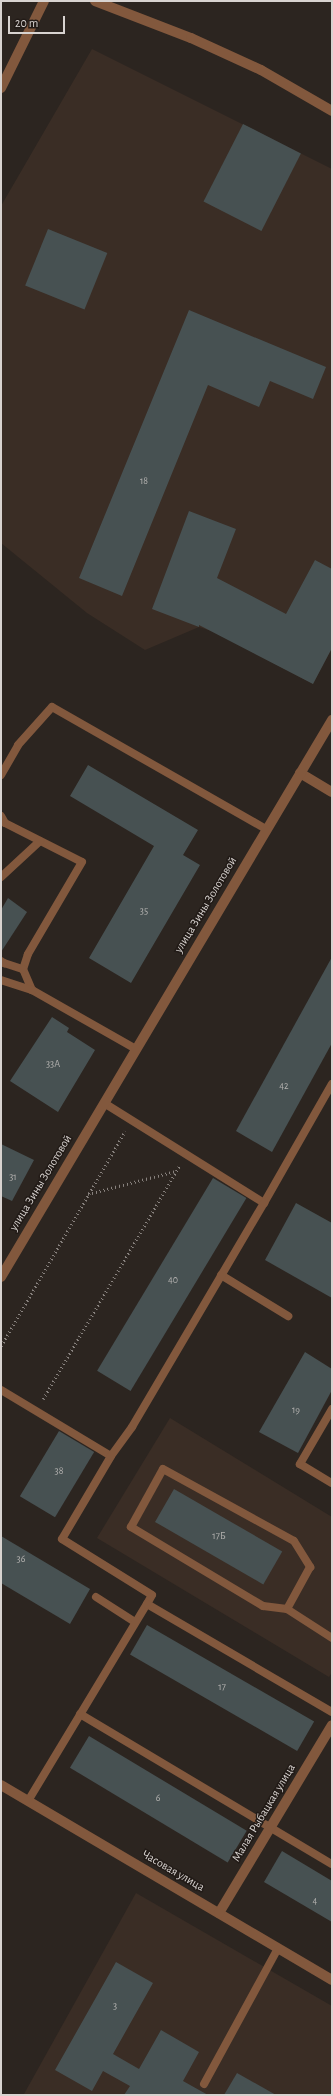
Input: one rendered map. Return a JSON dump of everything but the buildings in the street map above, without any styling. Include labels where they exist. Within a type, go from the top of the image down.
[{"type":"street","points":[[1,88],[44,1]]},
{"type":"street","points":[[95,1],[191,38],[261,70],[332,111]]},
{"type":"street","name":"улица Зины Золотовой","points":[[1,1277],[332,720]]},
{"type":"street","points":[[300,773],[332,792]]},
{"type":"street","name":"Малая Рыбацкая улица","points":[[219,1913],[332,1726]]},
{"type":"street","name":"Часовая улица","points":[[1,1785],[332,1980]]},
{"type":"lane","points":[[1,775],[18,745],[52,707],[266,829]]},
{"type":"lane","points":[[1,816],[5,823],[82,862],[28,954],[23,969],[32,990]]},
{"type":"lane","points":[[1,877],[40,841]]},
{"type":"lane","points":[[1,961],[23,969]]},
{"type":"lane","points":[[1,980],[32,990],[136,1049]]},
{"type":"lane","points":[[28,1801],[152,1595],[62,1539],[111,1456],[132,1427],[332,1084]]},
{"type":"lane","points":[[104,1103],[264,1203]]},
{"type":"lane","points":[[221,1275],[288,1316]]},
{"type":"lane","points":[[1,1390],[111,1456]]},
{"type":"lane","points":[[332,1409],[300,1464],[332,1483]]},
{"type":"lane","points":[[287,1609],[310,1567],[294,1541],[162,1469],[131,1527],[263,1606],[287,1609],[332,1638]]},
{"type":"lane","points":[[96,1597],[135,1622]]},
{"type":"lane","points":[[147,1604],[332,1712]]},
{"type":"lane","points":[[80,1714],[332,1864]]},
{"type":"lane","points":[[204,2084],[278,1948]]},
{"type":"path","points":[[1,1346],[131,1120]]},
{"type":"path","points":[[36,1411],[186,1155]]},
{"type":"path","points":[[88,1194],[176,1171]]},
{"type":"shaded area","points":[[92,49],[332,169],[332,648],[313,684],[214,632],[199,627],[145,650],[87,613],[1,543],[1,206]]},
{"type":"shaded area","points":[[170,1418],[332,1517],[332,1672],[329,1677],[97,1538]]},
{"type":"shaded area","points":[[136,1893],[332,2006],[332,2095],[24,2094]]}]
